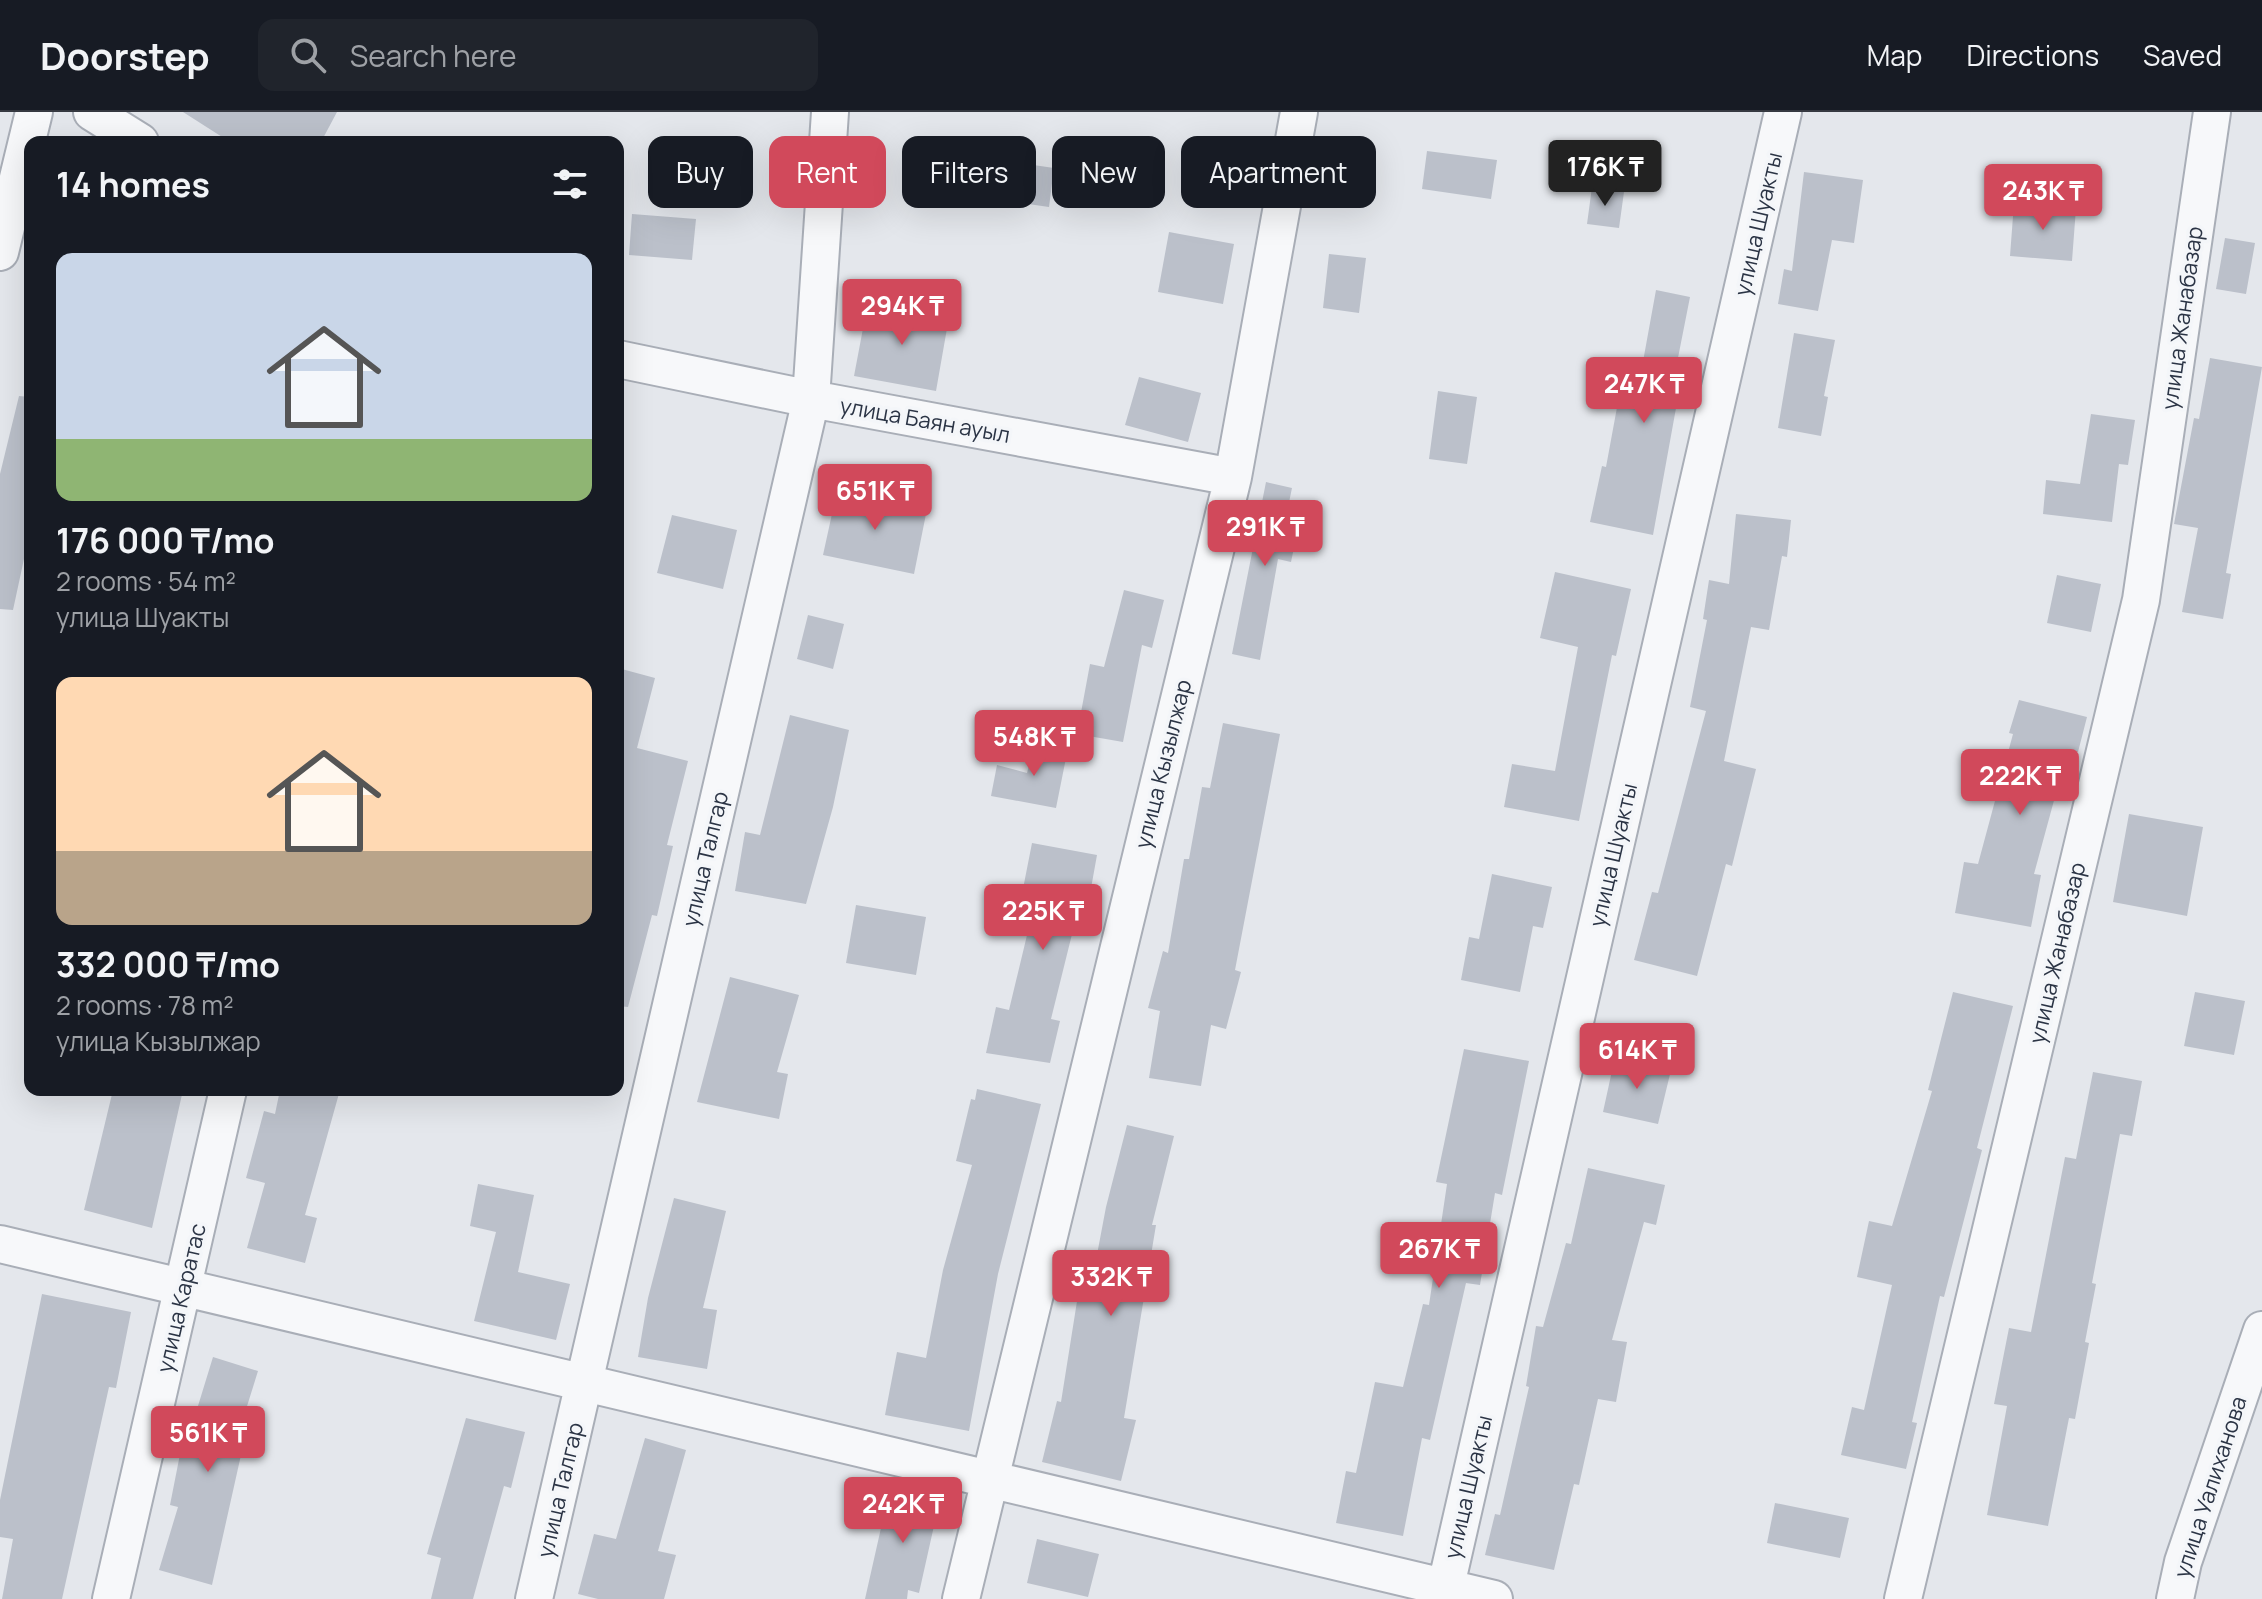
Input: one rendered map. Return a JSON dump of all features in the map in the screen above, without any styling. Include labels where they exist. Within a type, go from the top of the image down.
[{"type":"street","points":[[28,136],[34,112]]},
{"type":"street","points":[[92,112],[130,136]]},
{"type":"street","name":"улица Талгар","points":[[534,1599],[811,399],[830,112]]},
{"type":"street","name":"улица Кызылжар","points":[[961,1599],[1233,477],[1299,112]]},
{"type":"street","name":"улица Шуакты","points":[[1444,1593],[1783,112]]},
{"type":"street","name":"улица Жанабазар","points":[[1903,1599],[2141,600],[2212,112]]},
{"type":"street","points":[[0,252],[24,153]]},
{"type":"street","name":"улица Баян ауыл","points":[[624,360],[811,399],[1233,477]]},
{"type":"street","name":"улица Каратас","points":[[111,1599],[227,1096]]},
{"type":"street","points":[[0,1244],[988,1479],[1444,1593],[1494,1599]]},
{"type":"street","name":"улица Уалиханова","points":[[2175,1599],[2183,1562],[2262,1330]]},
{"type":"building","points":[[183,112],[337,112],[324,136],[221,136]]},
{"type":"building","points":[[1427,151],[1497,160],[1491,199],[1422,189]]},
{"type":"building","points":[[1036,165],[1052,168],[1049,207],[1036,205]]},
{"type":"building","points":[[1804,172],[1863,180],[1854,243],[1832,240],[1818,311],[1778,304],[1784,269],[1792,271]]},
{"type":"building","points":[[1592,187],[1624,192],[1619,228],[1587,224]]},
{"type":"building","points":[[2014,203],[2076,208],[2072,261],[2010,256]]},
{"type":"building","points":[[632,214],[696,219],[692,260],[629,255]]},
{"type":"building","points":[[1169,232],[1234,244],[1223,304],[1158,292]]},
{"type":"building","points":[[2225,238],[2255,243],[2246,294],[2216,289]]},
{"type":"building","points":[[1329,254],[1366,258],[1359,313],[1323,308]]},
{"type":"building","points":[[1656,290],[1690,297],[1675,373],[1682,375],[1653,535],[1590,522],[1602,466],[1606,467],[1625,364],[1642,367]]},
{"type":"building","points":[[868,302],[949,317],[936,391],[854,376]]},
{"type":"building","points":[[1794,333],[1835,340],[1824,396],[1828,397],[1821,436],[1778,428]]},
{"type":"building","points":[[2210,358],[2262,367],[2226,573],[2231,574],[2223,619],[2182,612],[2198,528],[2174,524],[2194,418],[2199,419]]},
{"type":"building","points":[[1139,377],[1201,393],[1188,442],[1125,425]]},
{"type":"building","points":[[1438,391],[1477,397],[1467,464],[1429,459]]},
{"type":"building","points":[[19,396],[24,396],[24,559],[13,610],[0,609],[0,474]]},
{"type":"building","points":[[2091,414],[2135,420],[2128,465],[2119,464],[2112,522],[2043,514],[2046,480],[2080,484]]},
{"type":"building","points":[[1266,482],[1292,488],[1287,512],[1301,514],[1291,562],[1278,559],[1260,660],[1232,654]]},
{"type":"building","points":[[837,491],[927,509],[914,574],[823,555]]},
{"type":"building","points":[[1736,514],[1791,520],[1787,557],[1782,556],[1769,630],[1751,627],[1724,761],[1756,769],[1732,866],[1726,864],[1697,976],[1634,960],[1652,892],[1658,893],[1706,711],[1690,707],[1707,620],[1703,619],[1709,580],[1729,584]]},
{"type":"building","points":[[672,515],[737,530],[723,589],[657,573]]},
{"type":"building","points":[[1555,572],[1631,589],[1616,656],[1612,655],[1579,821],[1504,807],[1512,764],[1555,771],[1578,647],[1540,638]]},
{"type":"building","points":[[2057,575],[2101,584],[2091,632],[2047,623]]},
{"type":"building","points":[[1124,590],[1164,600],[1152,648],[1142,645],[1123,742],[1077,734],[1090,664],[1104,667]]},
{"type":"building","points":[[808,615],[844,624],[833,669],[797,659]]},
{"type":"building","points":[[624,670],[655,678],[637,748],[688,761],[667,845],[673,846],[657,916],[652,915],[628,1007],[624,1007]]},
{"type":"building","points":[[2019,700],[2087,717],[2078,752],[2068,749],[2034,874],[2041,875],[2031,927],[1955,913],[1964,862],[1978,864],[2013,734],[2009,733]]},
{"type":"building","points":[[790,715],[849,730],[833,807],[806,904],[735,891],[745,832],[760,835]]},
{"type":"building","points":[[1223,723],[1280,734],[1235,970],[1241,972],[1226,1029],[1211,1025],[1201,1086],[1149,1078],[1160,1011],[1148,1008],[1163,951],[1168,953],[1184,859],[1189,859],[1202,787],[1210,788]]},
{"type":"building","points":[[1035,742],[1068,748],[1056,808],[991,796],[997,765],[1027,773]]},
{"type":"building","points":[[2129,814],[2203,827],[2187,916],[2113,902]]},
{"type":"building","points":[[1032,843],[1097,855],[1086,916],[1077,914],[1051,1019],[1060,1021],[1050,1063],[986,1053],[996,1007],[1009,1010],[1034,906],[1020,904]]},
{"type":"building","points":[[1492,874],[1552,887],[1543,928],[1533,926],[1520,992],[1461,980],[1469,937],[1479,939]]},
{"type":"building","points":[[856,905],[926,917],[916,975],[846,963]]},
{"type":"building","points":[[730,977],[799,995],[777,1072],[788,1074],[779,1119],[697,1102]]},
{"type":"building","points":[[1953,992],[2013,1006],[1977,1148],[1982,1150],[1944,1297],[1940,1296],[1912,1422],[1917,1423],[1906,1469],[1841,1455],[1852,1407],[1864,1410],[1892,1285],[1857,1277],[1869,1221],[1892,1226],[1932,1091],[1928,1090]]},
{"type":"building","points":[[2195,992],[2245,1001],[2234,1055],[2184,1046]]},
{"type":"building","points":[[1464,1049],[1529,1061],[1502,1195],[1495,1193],[1480,1285],[1466,1283],[1430,1440],[1422,1438],[1403,1536],[1336,1523],[1346,1471],[1356,1473],[1375,1382],[1403,1387],[1423,1304],[1429,1305],[1447,1184],[1436,1182]]},
{"type":"building","points":[[1615,1057],[1671,1070],[1658,1124],[1603,1112]]},
{"type":"building","points":[[2093,1072],[2142,1081],[2132,1136],[2120,1134],[2092,1283],[2096,1284],[2085,1342],[2089,1343],[2075,1419],[2069,1418],[2048,1526],[1987,1515],[2007,1406],[1994,1404],[2009,1328],[2031,1332],[2065,1157],[2076,1159]]},
{"type":"building","points":[[977,1089],[1041,1104],[998,1274],[969,1431],[885,1415],[897,1352],[926,1358],[943,1270],[972,1165],[956,1161],[971,1099],[975,1100]]},
{"type":"building","points":[[112,1096],[182,1096],[152,1228],[84,1210]]},
{"type":"building","points":[[279,1096],[338,1096],[305,1215],[317,1218],[305,1263],[247,1248],[265,1183],[246,1178],[264,1111],[275,1114]]},
{"type":"building","points":[[1127,1125],[1174,1136],[1152,1225],[1156,1225],[1124,1418],[1136,1420],[1121,1481],[1042,1462],[1057,1401],[1061,1402],[1078,1295],[1089,1297],[1106,1207]]},
{"type":"building","points":[[1588,1168],[1665,1185],[1656,1225],[1644,1222],[1612,1340],[1627,1342],[1616,1402],[1598,1399],[1579,1485],[1574,1484],[1554,1570],[1485,1555],[1495,1514],[1500,1515],[1529,1387],[1526,1386],[1536,1326],[1543,1327],[1566,1243],[1571,1244]]},
{"type":"building","points":[[478,1184],[534,1195],[518,1272],[570,1284],[556,1340],[474,1321],[496,1232],[470,1226]]},
{"type":"building","points":[[674,1198],[726,1211],[703,1308],[717,1310],[707,1369],[638,1357],[648,1298]]},
{"type":"building","points":[[42,1294],[131,1312],[116,1388],[109,1387],[62,1599],[2,1599],[13,1539],[0,1537],[0,1500]]},
{"type":"building","points":[[213,1357],[258,1371],[232,1454],[241,1455],[212,1585],[159,1570],[178,1507],[170,1505],[182,1444],[186,1445]]},
{"type":"building","points":[[466,1418],[525,1432],[511,1488],[504,1486],[473,1599],[431,1599],[441,1558],[427,1554]]},
{"type":"building","points":[[645,1438],[686,1450],[658,1551],[676,1555],[664,1599],[598,1599],[578,1594],[594,1534],[616,1539]]},
{"type":"building","points":[[890,1488],[940,1499],[919,1593],[908,1590],[907,1599],[865,1599]]},
{"type":"building","points":[[1775,1503],[1849,1518],[1840,1558],[1767,1543]]},
{"type":"building","points":[[1037,1539],[1099,1554],[1088,1597],[1027,1583]]}]
